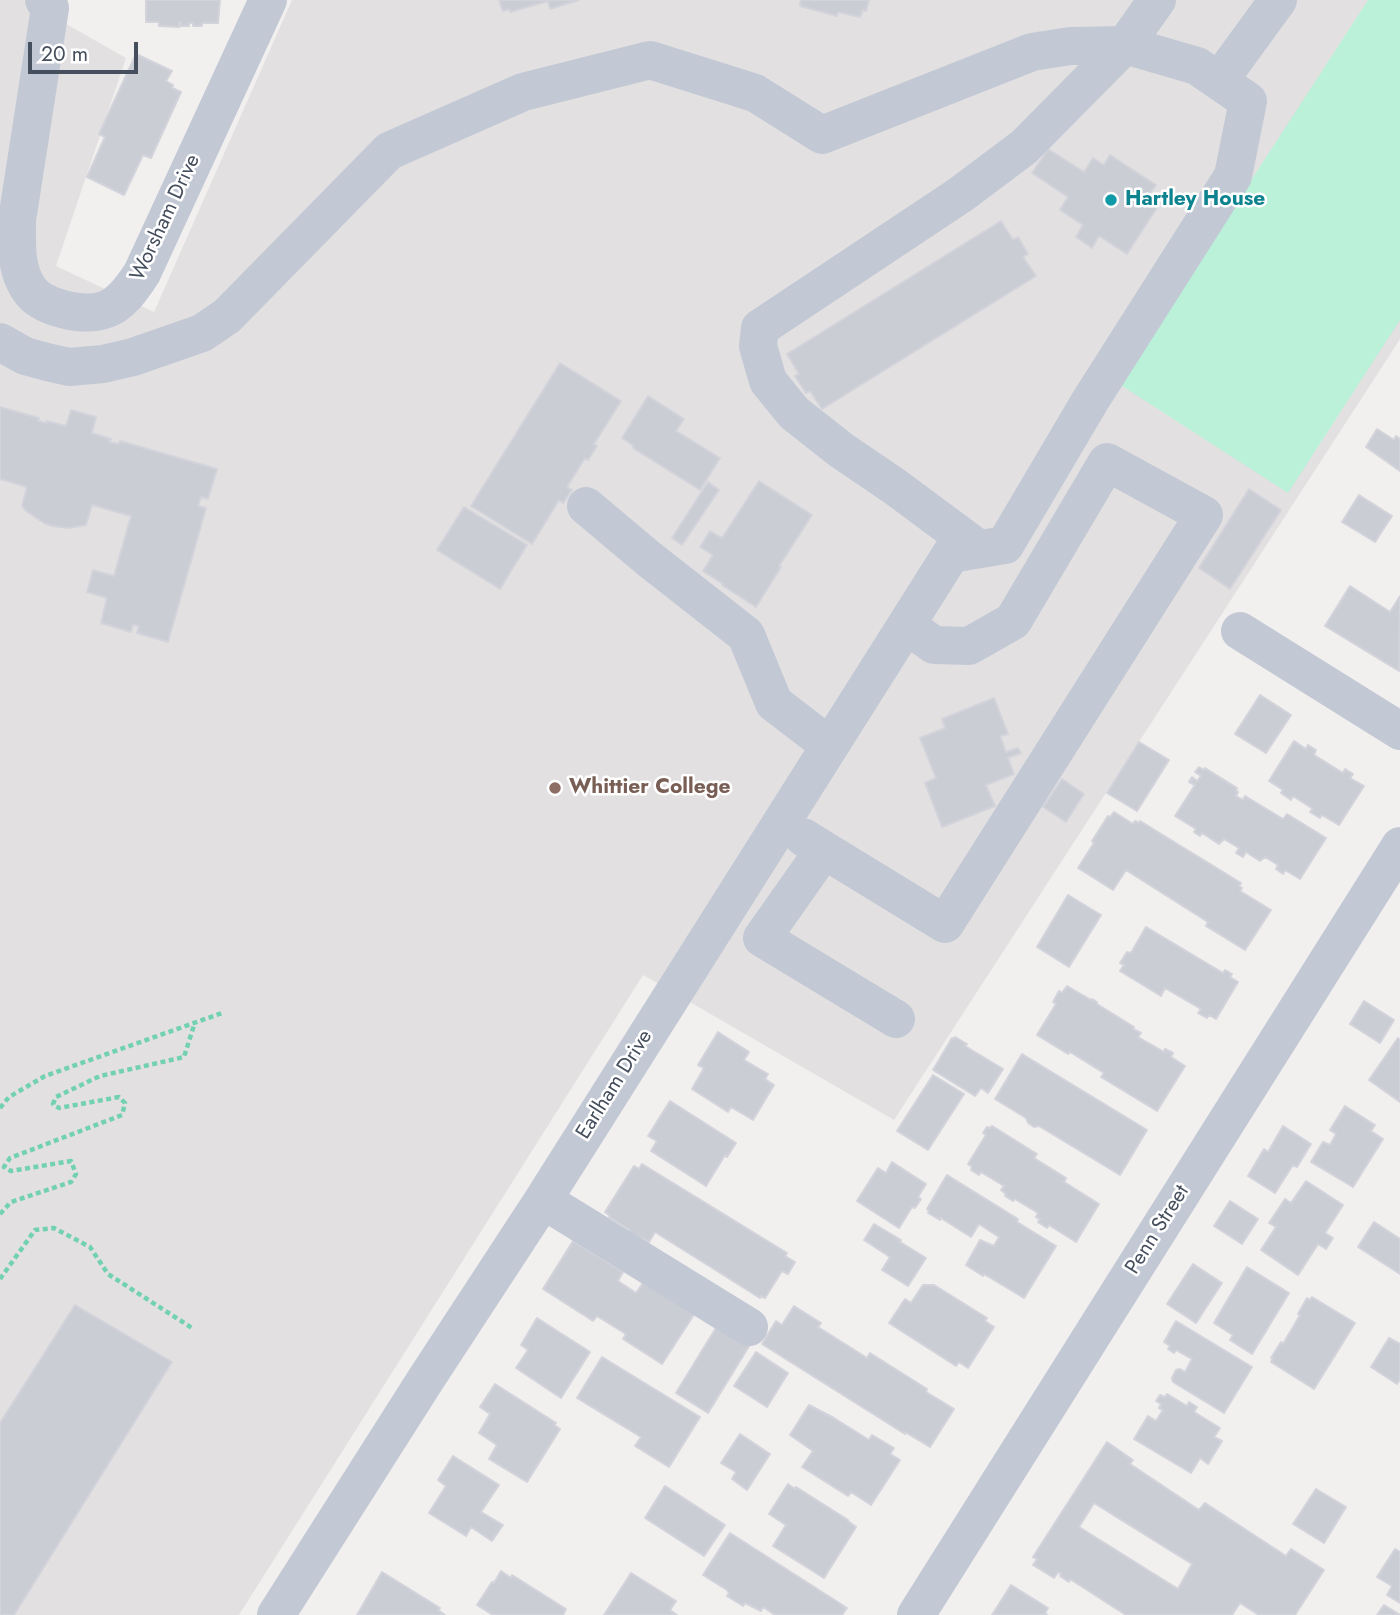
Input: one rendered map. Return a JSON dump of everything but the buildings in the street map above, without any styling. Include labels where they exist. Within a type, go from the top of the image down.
[{"type":"street","name":"Worsham Drive","points":[[44,0],[50,8],[9,224],[17,247],[20,271],[30,291],[46,305],[85,312],[104,311],[118,302],[133,288],[142,273],[268,0]]},
{"type":"street","points":[[0,342],[25,356],[69,366],[103,364],[133,357],[202,332],[227,316],[389,151],[523,92],[650,60],[755,93],[822,135],[1032,52],[1070,46],[1125,46],[1197,66],[1248,101],[1233,176],[1090,401],[1005,545],[965,551],[894,486],[841,450],[794,413],[768,381],[758,346],[760,328],[960,195],[1024,147],[1125,46],[1157,0]]},
{"type":"street","points":[[1219,81],[1278,0]]},
{"type":"street","points":[[781,823],[945,924],[1204,515],[1107,462],[1013,621],[969,646],[934,645],[906,625]]},
{"type":"street","points":[[586,506],[746,635],[775,703],[830,746]]},
{"type":"street","name":"Earlham Drive","points":[[276,1615],[543,1200],[906,625],[965,551]]},
{"type":"street","points":[[1240,631],[1400,731]]},
{"type":"street","name":"Penn Street","points":[[916,1615],[1400,846]]},
{"type":"street","points":[[824,850],[762,938],[896,1018]]},
{"type":"street","points":[[543,1200],[749,1326]]},
{"type":"path","points":[[0,1108],[9,1097],[45,1076],[222,1013]]},
{"type":"path","points":[[0,1214],[11,1202],[71,1182],[76,1174],[72,1161],[12,1171],[4,1167],[10,1158],[122,1115],[125,1103],[119,1097],[59,1108],[53,1104],[56,1097],[100,1076],[184,1057],[195,1022]]},
{"type":"path","points":[[0,1277],[36,1230],[54,1228],[90,1247],[108,1274],[192,1328]]},
{"type":"shaded area","name":"Whittier College","points":[[0,0],[24,0],[126,58],[56,266],[154,312],[292,0],[1400,0],[1400,339],[894,1120],[643,975],[239,1615],[0,1615]]},
{"type":"green space","points":[[1368,0],[1400,0],[1400,320],[1288,493],[1119,384]]},
{"type":"place","name":"Hartley House","points":[[1111,200]]},
{"type":"place","name":"Whittier College","points":[[555,788]]}]
